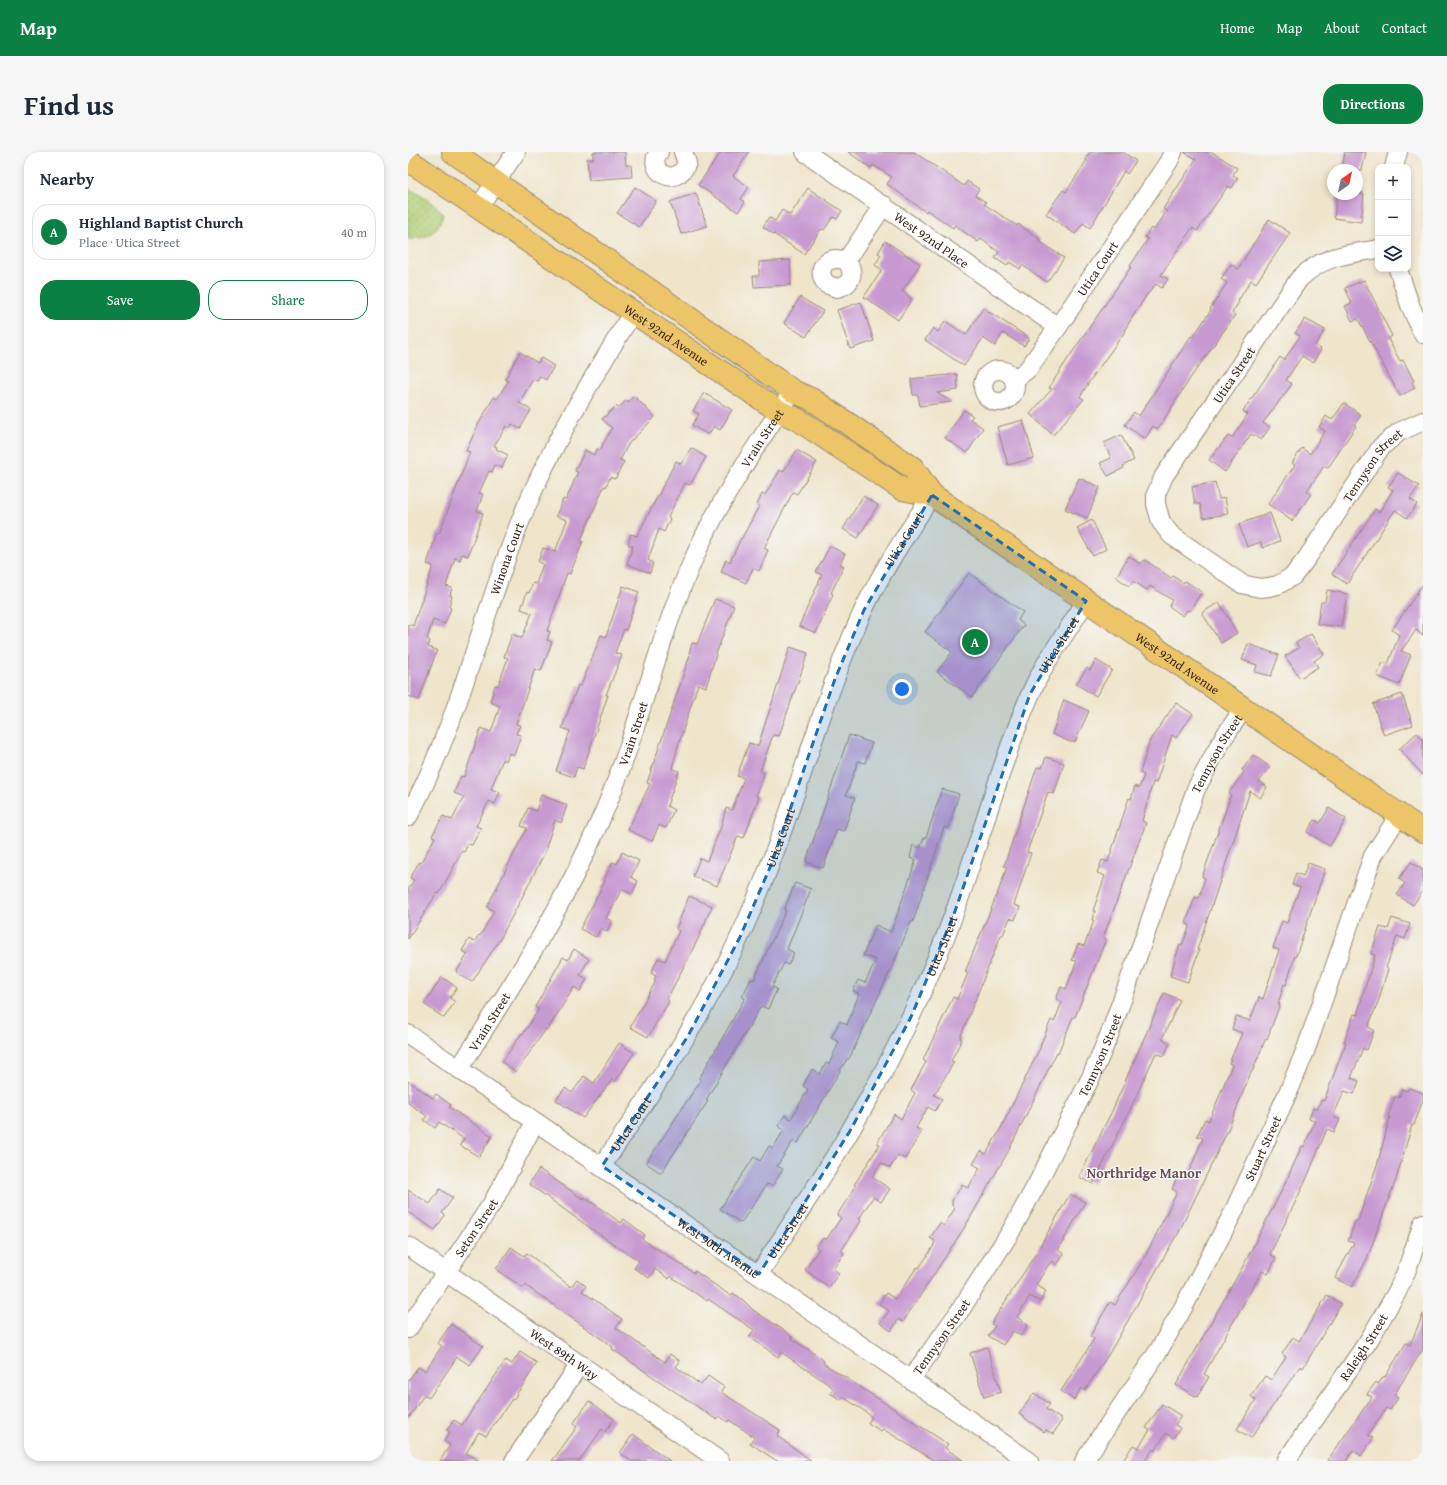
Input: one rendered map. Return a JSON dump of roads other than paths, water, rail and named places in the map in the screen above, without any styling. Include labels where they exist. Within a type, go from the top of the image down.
[{"type":"main road","name":"West 92nd Avenue","points":[[453,152],[793,391],[813,400],[913,468],[932,495],[1423,831]]},
{"type":"main road","name":"West 92nd Avenue","points":[[408,160],[779,411],[797,419],[902,489],[932,495]]},
{"type":"street","points":[[478,208],[516,152]]},
{"type":"street","points":[[659,152],[656,160],[656,166],[660,172],[670,177],[678,175],[683,171],[687,163],[683,152]]},
{"type":"street","name":"West 92nd Place","points":[[806,152],[1058,327]]},
{"type":"street","name":"Utica Court","points":[[1014,380],[1028,368],[1058,327],[1165,168],[1173,152]]},
{"type":"street","points":[[1395,164],[1398,152]]},
{"type":"street","points":[[846,261],[884,205]]},
{"type":"street","name":"Utica Street","points":[[1203,558],[1179,542],[1161,522],[1157,508],[1156,494],[1164,476],[1299,278],[1320,262],[1346,254],[1375,249]]},
{"type":"street","points":[[1399,272],[1410,305],[1423,334]]},
{"type":"street","name":"Winona Court","points":[[408,817],[432,767],[456,708],[508,555],[543,469],[578,402],[633,312]]},
{"type":"street","name":"Vrain Street","points":[[459,1069],[520,973],[564,899],[617,781],[677,600],[694,558],[714,517],[757,444],[793,391]]},
{"type":"street","name":"Tennyson Street","points":[[1203,558],[1242,584],[1251,586],[1264,587],[1278,585],[1293,576],[1307,558],[1381,447],[1399,432],[1423,421]]},
{"type":"street","name":"Utica Court","points":[[602,1166],[688,1036],[740,936],[771,865],[835,679],[861,617],[891,559],[932,495]]},
{"type":"street","name":"Utica Street","points":[[759,1274],[850,1131],[911,1017],[933,968],[954,914],[1017,727],[1030,694],[1042,671],[1086,601]]},
{"type":"street","name":"Tennyson Street","points":[[911,1379],[960,1309],[1010,1233],[1037,1184],[1110,1033],[1196,789],[1222,740],[1244,708]]},
{"type":"street","name":"Stuart Street","points":[[1084,1461],[1159,1350],[1233,1213],[1290,1088],[1303,1055],[1373,856],[1399,815]]},
{"type":"street","name":"West 90th Avenue","points":[[408,1034],[1029,1461]]},
{"type":"street","name":"Seton Street","points":[[408,1329],[447,1273],[492,1202],[535,1122]]},
{"type":"street","name":"Raleigh Street","points":[[1286,1461],[1369,1340],[1397,1292],[1406,1272],[1423,1224]]},
{"type":"street","name":"West 89th Way","points":[[408,1246],[580,1364],[711,1458]]},
{"type":"street","points":[[514,1461],[580,1364]]},
{"type":"place","name":"Highland Baptist Church","points":[[975,642]]},
{"type":"district","name":"Northridge Manor","points":[[1144,1173]]}]
